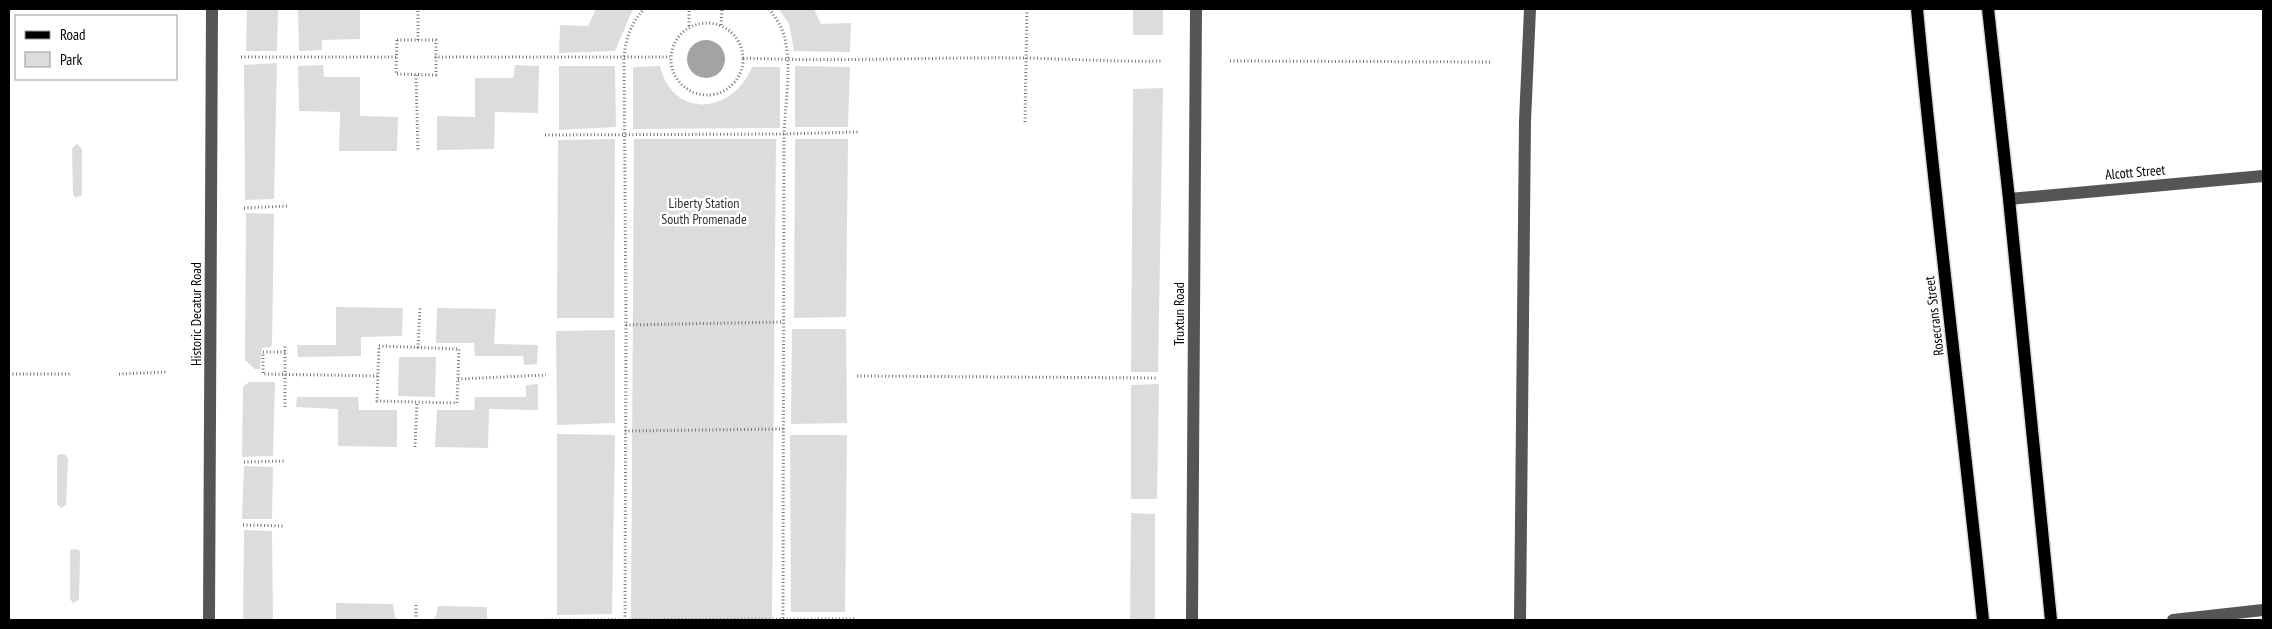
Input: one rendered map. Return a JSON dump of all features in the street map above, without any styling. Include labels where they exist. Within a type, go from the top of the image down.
[{"type":"main road","name":"Rosecrans Street","points":[[1917,9],[1934,190],[1968,476],[1982,620]]},
{"type":"main road","points":[[1988,9],[2051,620]]},
{"type":"street","name":"Historic Decatur Road","points":[[209,620],[212,9]]},
{"type":"street","name":"Truxtun Road","points":[[1192,620],[1196,9]]},
{"type":"street","points":[[1520,620],[1525,121],[1530,9]]},
{"type":"street","name":"Alcott Street","points":[[2009,199],[2263,176]]},
{"type":"street","points":[[2173,620],[2263,610]]},
{"type":"path","points":[[418,9],[418,40]]},
{"type":"path","points":[[625,620],[626,325],[623,135],[624,57],[626,38],[633,23],[644,9]]},
{"type":"path","points":[[689,9],[689,26]]},
{"type":"path","points":[[721,25],[722,9]]},
{"type":"path","points":[[769,9],[783,32],[787,60],[784,134],[783,620]]},
{"type":"path","points":[[1025,122],[1027,9]]},
{"type":"path","points":[[700,22],[713,22],[721,25],[734,35],[741,45],[742,69],[737,79],[729,88],[707,95],[696,94],[677,80],[672,70],[670,57],[672,45],[679,34],[689,26],[700,22]]},
{"type":"path","points":[[397,40],[436,40],[435,57],[436,75],[396,74],[397,40]]},
{"type":"path","points":[[241,57],[396,58]]},
{"type":"path","points":[[435,57],[670,57]]},
{"type":"path","points":[[743,58],[787,60],[1026,58],[1114,62],[1162,61]]},
{"type":"path","points":[[1230,61],[1490,62]]},
{"type":"path","points":[[416,75],[418,150]]},
{"type":"path","points":[[546,135],[858,132]]},
{"type":"path","points":[[244,208],[287,206]]},
{"type":"path","points":[[418,348],[420,308]]},
{"type":"path","points":[[626,325],[783,322]]},
{"type":"path","points":[[285,345],[285,407]]},
{"type":"path","points":[[379,346],[459,349],[457,404],[377,401],[378,376],[379,346]]},
{"type":"path","points":[[285,352],[263,352],[263,374],[378,376]]},
{"type":"path","points":[[119,374],[167,372]]},
{"type":"path","points":[[9,374],[70,374]]},
{"type":"path","points":[[458,379],[546,375]]},
{"type":"path","points":[[857,376],[1158,378]]},
{"type":"path","points":[[415,447],[417,402]]},
{"type":"path","points":[[625,431],[784,429]]},
{"type":"path","points":[[244,462],[285,461]]},
{"type":"path","points":[[242,525],[284,526]]},
{"type":"path","points":[[416,605],[416,620]]},
{"type":"path","points":[[545,620],[856,619]]},
{"type":"green space","points":[[247,9],[278,9],[277,51],[246,51]]},
{"type":"green space","points":[[298,9],[360,9],[360,39],[322,40],[322,50],[299,51]]},
{"type":"green space","points":[[596,9],[633,9],[615,51],[559,53],[560,25],[588,26]]},
{"type":"green space","points":[[779,9],[814,9],[821,24],[851,23],[850,52],[794,51],[789,24]]},
{"type":"green space","points":[[1133,9],[1163,9],[1163,35],[1133,35]]},
{"type":"green space","points":[[277,63],[274,199],[245,200],[244,65]]},
{"type":"green space","points":[[323,65],[324,77],[360,77],[360,116],[398,117],[397,151],[339,151],[340,112],[299,111],[298,66]]},
{"type":"green space","points":[[515,65],[539,66],[538,113],[495,112],[494,149],[437,150],[437,116],[475,117],[475,78],[513,78]]},
{"type":"green space","points":[[559,66],[615,66],[616,127],[559,130]]},
{"type":"green space","points":[[660,66],[667,83],[677,95],[689,102],[703,104],[717,102],[731,95],[743,83],[752,67],[780,67],[780,128],[633,129],[633,67]]},
{"type":"green space","points":[[795,66],[850,67],[848,127],[795,127]]},
{"type":"green space","points":[[1163,88],[1158,372],[1131,372],[1133,89]]},
{"type":"green space","points":[[615,139],[614,318],[557,318],[558,140]]},
{"type":"green space","name":"Liberty Station South Promenade","points":[[634,139],[776,139],[772,620],[631,620]]},
{"type":"green space","points":[[795,139],[848,139],[846,317],[794,318]]},
{"type":"green space","points":[[77,144],[82,149],[82,195],[76,198],[73,194],[72,148]]},
{"type":"green space","points":[[246,213],[274,214],[272,344],[271,347],[262,348],[260,369],[255,369],[245,360]]},
{"type":"green space","points":[[336,307],[403,308],[402,336],[361,337],[361,356],[298,357],[297,345],[336,345]]},
{"type":"green space","points":[[437,308],[496,309],[494,344],[538,345],[537,364],[524,365],[523,356],[475,356],[474,343],[436,343]]},
{"type":"green space","points":[[792,329],[846,329],[847,423],[791,424]]},
{"type":"green space","points":[[615,330],[615,423],[557,425],[556,331]]},
{"type":"green space","points":[[399,357],[436,357],[435,397],[398,396]]},
{"type":"green space","points":[[249,382],[275,382],[273,456],[242,457],[243,387]]},
{"type":"green space","points":[[538,384],[538,410],[489,409],[488,448],[435,447],[437,410],[474,410],[475,397],[526,397],[526,385]]},
{"type":"green space","points":[[1159,384],[1157,499],[1131,499],[1131,385]]},
{"type":"green space","points":[[297,397],[358,397],[359,410],[397,410],[397,447],[338,446],[338,409],[296,407]]},
{"type":"green space","points":[[557,434],[615,435],[612,614],[557,615]]},
{"type":"green space","points":[[790,435],[847,435],[845,612],[791,612]]},
{"type":"green space","points":[[58,455],[66,455],[68,459],[66,505],[61,508],[57,504],[57,458]]},
{"type":"green space","points":[[244,466],[273,467],[272,519],[242,519]]},
{"type":"green space","points":[[1131,513],[1155,514],[1155,620],[1130,620]]},
{"type":"green space","points":[[244,530],[272,531],[273,620],[243,620]]},
{"type":"green space","points":[[71,549],[79,550],[80,553],[79,600],[73,603],[70,599]]},
{"type":"green space","points":[[336,603],[393,604],[395,617],[399,620],[336,620]]},
{"type":"green space","points":[[438,606],[487,607],[487,620],[432,620],[436,616]]},
{"type":"shaded area","points":[[706,40],[720,45],[725,59],[720,73],[706,78],[692,73],[687,59],[692,45]]}]
